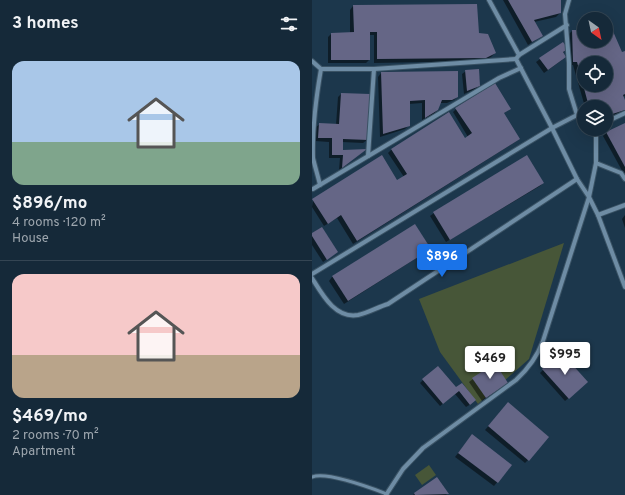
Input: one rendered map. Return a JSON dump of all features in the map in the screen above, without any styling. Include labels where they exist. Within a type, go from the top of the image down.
[{"type":"street","points":[[489,0],[518,57],[521,68],[577,179],[589,197],[598,215],[625,287]]},
{"type":"street","points":[[312,274],[552,128],[577,115],[569,89],[567,25],[565,14],[569,0]]},
{"type":"street","points":[[312,60],[321,69],[374,69],[518,57],[567,25]]},
{"type":"street","points":[[313,189],[499,78],[521,68]]},
{"type":"street","points":[[320,184],[314,159],[312,117],[321,69]]},
{"type":"street","points":[[368,156],[374,69]]},
{"type":"street","points":[[613,119],[625,114]]},
{"type":"street","points":[[386,494],[403,469],[423,448],[516,380],[532,363],[543,341],[589,197],[596,163],[596,136]]},
{"type":"street","points":[[596,163],[621,173],[625,179]]},
{"type":"street","points":[[312,278],[327,301],[343,314],[358,315],[364,313],[388,304],[577,179]]},
{"type":"street","points":[[598,215],[625,205]]},
{"type":"lane","points":[[312,477],[325,476],[338,478],[366,486],[386,494]]},
{"type":"green space","points":[[564,243],[529,359],[478,404],[440,352],[419,299]]},
{"type":"green space","points":[[429,465],[436,475],[422,485],[415,475]]},
{"type":"building","points":[[508,0],[561,0],[561,13],[534,20],[543,36],[532,42]]},
{"type":"building","points":[[477,4],[479,33],[488,34],[496,53],[486,58],[377,59],[377,32],[370,32],[370,60],[331,60],[331,33],[354,32],[353,5]]},
{"type":"building","points":[[572,30],[577,30],[577,48],[613,48],[613,31],[622,52],[625,51],[625,94],[623,95],[625,100],[625,110],[613,114],[613,100],[587,100],[585,92],[613,92],[613,56],[577,56],[577,62],[573,62]]},
{"type":"building","points":[[563,42],[568,49],[563,52],[566,57],[548,70],[539,58]]},
{"type":"building","points":[[479,69],[480,86],[467,91],[465,70]]},
{"type":"building","points":[[458,71],[458,97],[452,100],[442,100],[438,110],[425,118],[425,100],[410,101],[410,126],[383,134],[381,72]]},
{"type":"building","points":[[495,83],[511,109],[504,113],[520,139],[357,241],[341,215],[328,224],[312,199],[382,155],[397,180],[407,174],[391,149],[449,112],[465,138],[472,133],[455,108]]},
{"type":"building","points":[[341,93],[370,94],[368,140],[343,139],[343,150],[367,149],[342,168],[343,155],[332,155],[332,138],[318,138],[319,123],[339,124]]},
{"type":"building","points":[[625,123],[625,167],[608,136],[613,136],[613,129]]},
{"type":"building","points":[[527,155],[544,183],[450,240],[433,212]]},
{"type":"building","points":[[415,224],[431,249],[348,301],[332,276]]},
{"type":"building","points":[[322,227],[338,252],[327,260],[312,236],[312,233]]},
{"type":"building","points":[[561,352],[588,382],[569,399],[542,369]]},
{"type":"building","points":[[495,363],[508,383],[486,398],[472,378]]},
{"type":"building","points":[[438,366],[456,387],[462,383],[476,400],[470,405],[459,391],[443,404],[422,379]]},
{"type":"building","points":[[508,402],[549,437],[529,461],[488,426]]},
{"type":"building","points":[[472,434],[512,465],[498,483],[458,453]]},
{"type":"building","points":[[437,477],[449,494],[415,495],[414,493]]}]
